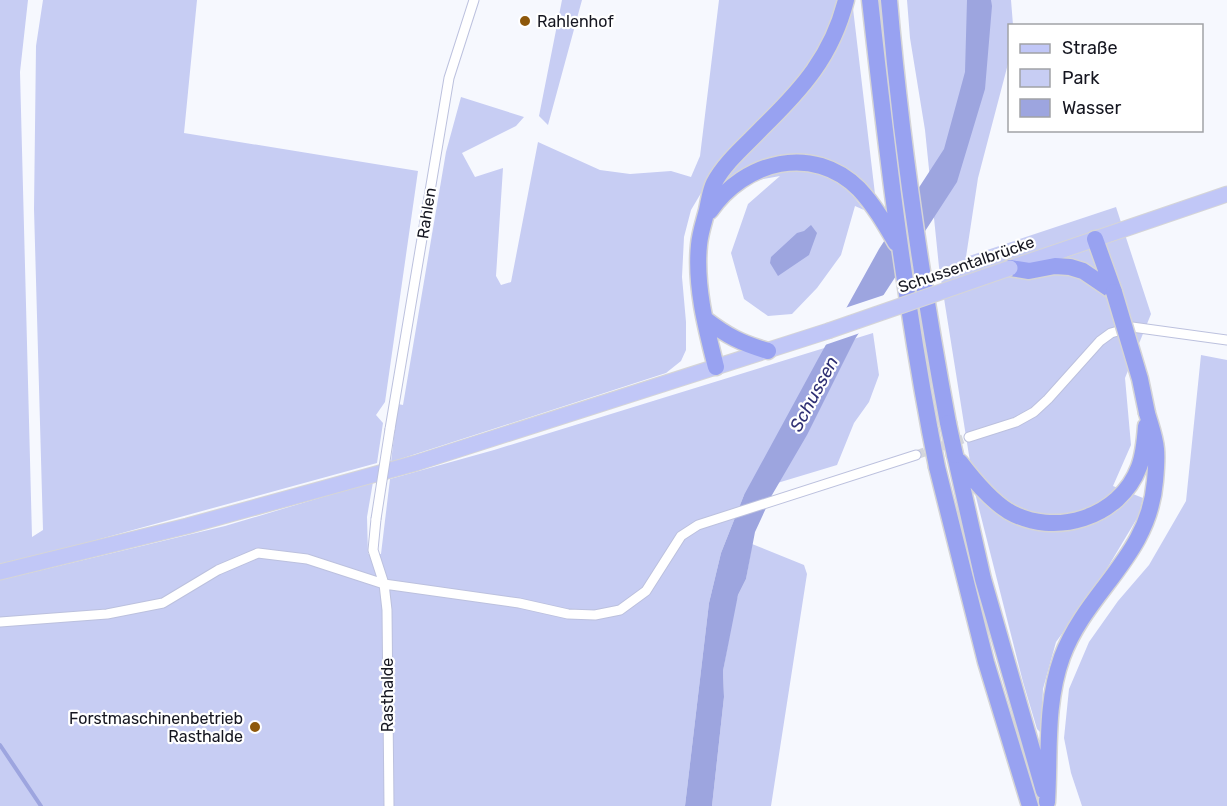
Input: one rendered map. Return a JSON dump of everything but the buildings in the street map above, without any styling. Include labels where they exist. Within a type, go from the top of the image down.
[{"type":"highway","points":[[716,367],[705,319],[699,265],[700,240],[714,184],[729,162],[790,101],[812,75],[829,47],[840,22],[846,0]]},
{"type":"highway","points":[[870,0],[905,294],[937,467],[1000,712],[1030,806]]},
{"type":"highway","points":[[889,0],[922,265],[948,423],[983,579],[1044,777],[1048,804]]},
{"type":"highway","points":[[705,219],[721,195],[740,179],[766,167],[794,161],[818,165],[837,173],[858,188],[877,210],[900,250]]},
{"type":"highway","points":[[1044,777],[1049,708],[1062,658],[1072,635],[1142,532],[1154,493],[1156,448],[1140,378],[1095,238]]},
{"type":"highway","points":[[1010,268],[1029,271],[1070,267],[1083,271],[1114,292]]},
{"type":"highway","points":[[705,319],[743,344],[768,351]]},
{"type":"highway","points":[[955,455],[987,494],[1008,511],[1030,520],[1059,525],[1082,520],[1107,507],[1127,488],[1139,468],[1145,446],[1147,413]]},
{"type":"main road","name":"Schussentalbrücke","points":[[0,572],[176,529],[416,463],[768,351],[1227,194]]},
{"type":"street","name":"Rahlen","points":[[376,519],[449,78],[474,0]]},
{"type":"street","points":[[969,437],[1016,422],[1034,412],[1100,341],[1112,333],[1132,327],[1227,340]]},
{"type":"street","points":[[0,622],[107,614],[163,603],[218,570],[258,554],[307,559],[384,584],[519,603],[568,614],[595,615],[620,610],[646,591],[681,536],[708,522],[916,455]]},
{"type":"street","name":"Rasthalde","points":[[376,519],[373,550],[384,584],[387,610],[389,806]]},
{"type":"green space","points":[[0,0],[28,0],[20,72],[32,537],[43,530],[34,209],[36,46],[43,0],[197,0],[184,133],[418,171],[385,402],[376,415],[383,423],[377,463],[82,544],[0,564]]},
{"type":"green space","points":[[562,0],[582,0],[548,125],[539,116]]},
{"type":"green space","points":[[719,0],[852,0],[877,211],[858,188],[794,161],[721,195],[710,178],[691,210],[684,237],[682,277],[686,350],[681,361],[666,373],[391,462],[398,404],[403,405],[446,152],[461,97],[524,117],[516,126],[462,153],[475,177],[503,168],[496,276],[501,285],[511,282],[538,142],[600,170],[630,174],[671,171],[691,177],[700,156]]},
{"type":"green space","points":[[907,0],[1011,0],[1013,24],[1008,24],[1008,64],[978,178],[966,257],[1116,207],[1151,314],[1125,378],[1131,445],[1113,486],[1143,498],[1139,515],[1096,587],[1056,642],[1043,689],[1041,733],[1037,729],[1023,682],[975,493],[939,267],[925,130],[910,38]]},
{"type":"green space","points":[[807,169],[840,184],[852,194],[864,210],[855,206],[841,255],[817,288],[792,314],[768,316],[744,299],[731,253],[748,204],[780,176],[753,181],[775,172]]},
{"type":"green space","points":[[873,333],[879,375],[869,402],[854,423],[837,465],[744,495],[721,553],[709,603],[685,806],[0,806],[0,580],[225,526],[373,482],[367,517],[368,554],[381,554],[390,479],[494,450]]},
{"type":"green space","points":[[1201,355],[1227,360],[1227,806],[1082,806],[1071,773],[1064,738],[1069,689],[1089,642],[1118,601],[1149,565],[1186,501]]},
{"type":"green space","points":[[752,544],[804,565],[807,574],[771,806],[712,806],[724,697],[723,671],[734,609],[746,579]]},
{"type":"water","name":"Schussen","points":[[967,0],[991,0],[992,6],[985,89],[957,182],[855,339],[807,435],[772,495],[755,532],[746,579],[738,595],[723,671],[724,697],[712,806],[685,806],[709,603],[721,553],[744,495],[818,359],[879,249],[944,149],[965,72]]},
{"type":"water","points":[[811,225],[817,233],[809,255],[778,276],[770,263],[771,257],[797,233]]},
{"type":"pier","points":[[887,294],[863,332],[822,346],[842,309]]},
{"type":"waterway","points":[[0,745],[41,806]]},
{"type":"tunnel","points":[[916,455],[969,437]]},
{"type":"place","name":"Rahlenhof","points":[[525,21]]},
{"type":"place","name":"Forstmaschinenbetrieb Rasthalde","points":[[255,727]]}]
